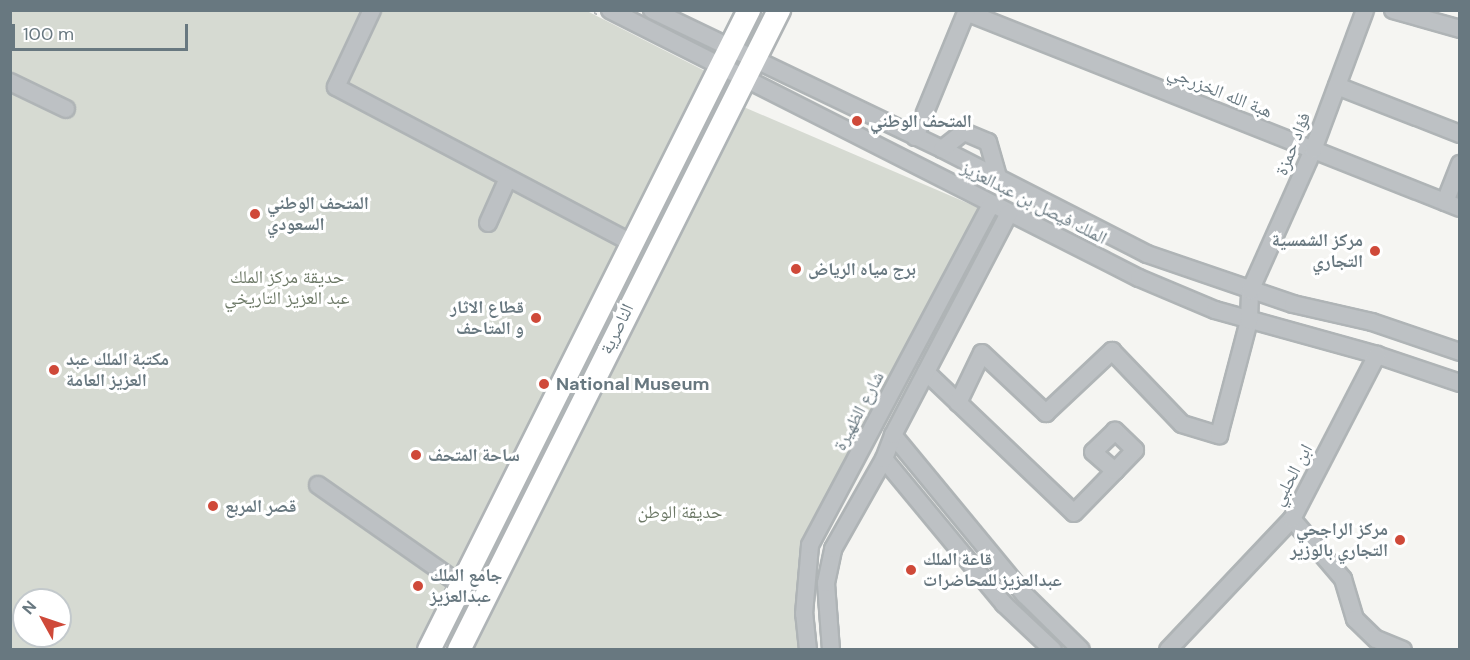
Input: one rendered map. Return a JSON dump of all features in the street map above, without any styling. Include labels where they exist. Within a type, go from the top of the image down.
[{"type":"main road","name":"الناصرية","points":[[429,650],[749,10]]},
{"type":"main road","name":"الناصرية","points":[[459,650],[628,307],[779,10]]},
{"type":"main road","points":[[606,296],[614,287],[625,286],[631,295],[628,307]]},
{"type":"street","points":[[372,10],[336,87],[632,243]]},
{"type":"street","name":"الملك فيصل بن عبدالعزيز","points":[[610,10],[725,57]]},
{"type":"street","name":"الملك فيصل بن عبدالعزيز","points":[[652,10],[725,57],[992,204],[1139,278],[1249,321],[1377,355],[1460,383]]},
{"type":"street","name":"فؤاد حمزة","points":[[1250,291],[1313,150],[1365,10]]},
{"type":"street","points":[[1393,10],[1460,29]]},
{"type":"street","points":[[915,137],[966,11]]},
{"type":"street","name":"هبة الله الخزرجي","points":[[966,11],[1452,205]]},
{"type":"street","name":"الملك فيصل بن عبدالعزيز","points":[[749,70],[942,149],[1147,254],[1250,291],[1372,322],[1460,352]]},
{"type":"street","points":[[10,82],[66,109]]},
{"type":"street","points":[[1337,86],[1460,134]]},
{"type":"street","points":[[942,149],[964,132],[988,142],[998,178]]},
{"type":"street","points":[[1452,205],[1460,164]]},
{"type":"street","points":[[488,224],[508,177]]},
{"type":"street","name":"شارع الظهيرة","points":[[808,650],[804,614],[810,545],[992,204]]},
{"type":"street","points":[[831,650],[826,583],[833,549],[884,459],[893,435],[1010,213]]},
{"type":"street","points":[[958,403],[981,353],[1046,413],[1112,351],[1182,424],[1219,435],[1249,321],[1250,291]]},
{"type":"street","name":"ابن الحلبي","points":[[1168,650],[1292,519],[1377,355]]},
{"type":"street","points":[[926,372],[1074,513],[1115,471]]},
{"type":"street","points":[[893,435],[1025,595],[1081,650]]},
{"type":"street","points":[[884,459],[1004,604],[1053,650]]},
{"type":"street","points":[[318,485],[461,585]]},
{"type":"street","points":[[1292,519],[1343,579],[1355,620],[1376,639],[1403,650]]},
{"type":"green space","name":"حديقة مركز الملك عبد العزيز التاريخي","points":[[10,11],[587,11],[707,72],[418,649],[11,649]]},
{"type":"green space","name":"حديقة الوطن","points":[[739,105],[986,211],[811,546],[808,649],[461,650]]},
{"type":"place","name":"المتحف الوطني","points":[[857,121]]},
{"type":"place","name":"المتحف الوطني السعودي","points":[[255,214]]},
{"type":"place","name":"مركز الشمسية التجاري","points":[[1375,251]]},
{"type":"place","name":"برج مياه الرياض","points":[[796,269]]},
{"type":"place","name":"قطاع الاثار و المتاحف","points":[[536,318]]},
{"type":"place","name":"مكتبة الملك عبد العزيز العامة","points":[[54,370]]},
{"type":"place","name":"National Museum","points":[[544,384]]},
{"type":"place","name":"ساحة المتحف","points":[[416,455]]},
{"type":"place","name":"قصر المربع","points":[[213,506]]},
{"type":"place","name":"مركز الراجحي التجاري بالوزير","points":[[1400,540]]},
{"type":"place","name":"قاعة الملك عبدالعزيز للمحاضرات","points":[[911,570]]},
{"type":"place","name":"جامع الملك عبدالعزيز","points":[[418,586]]}]
